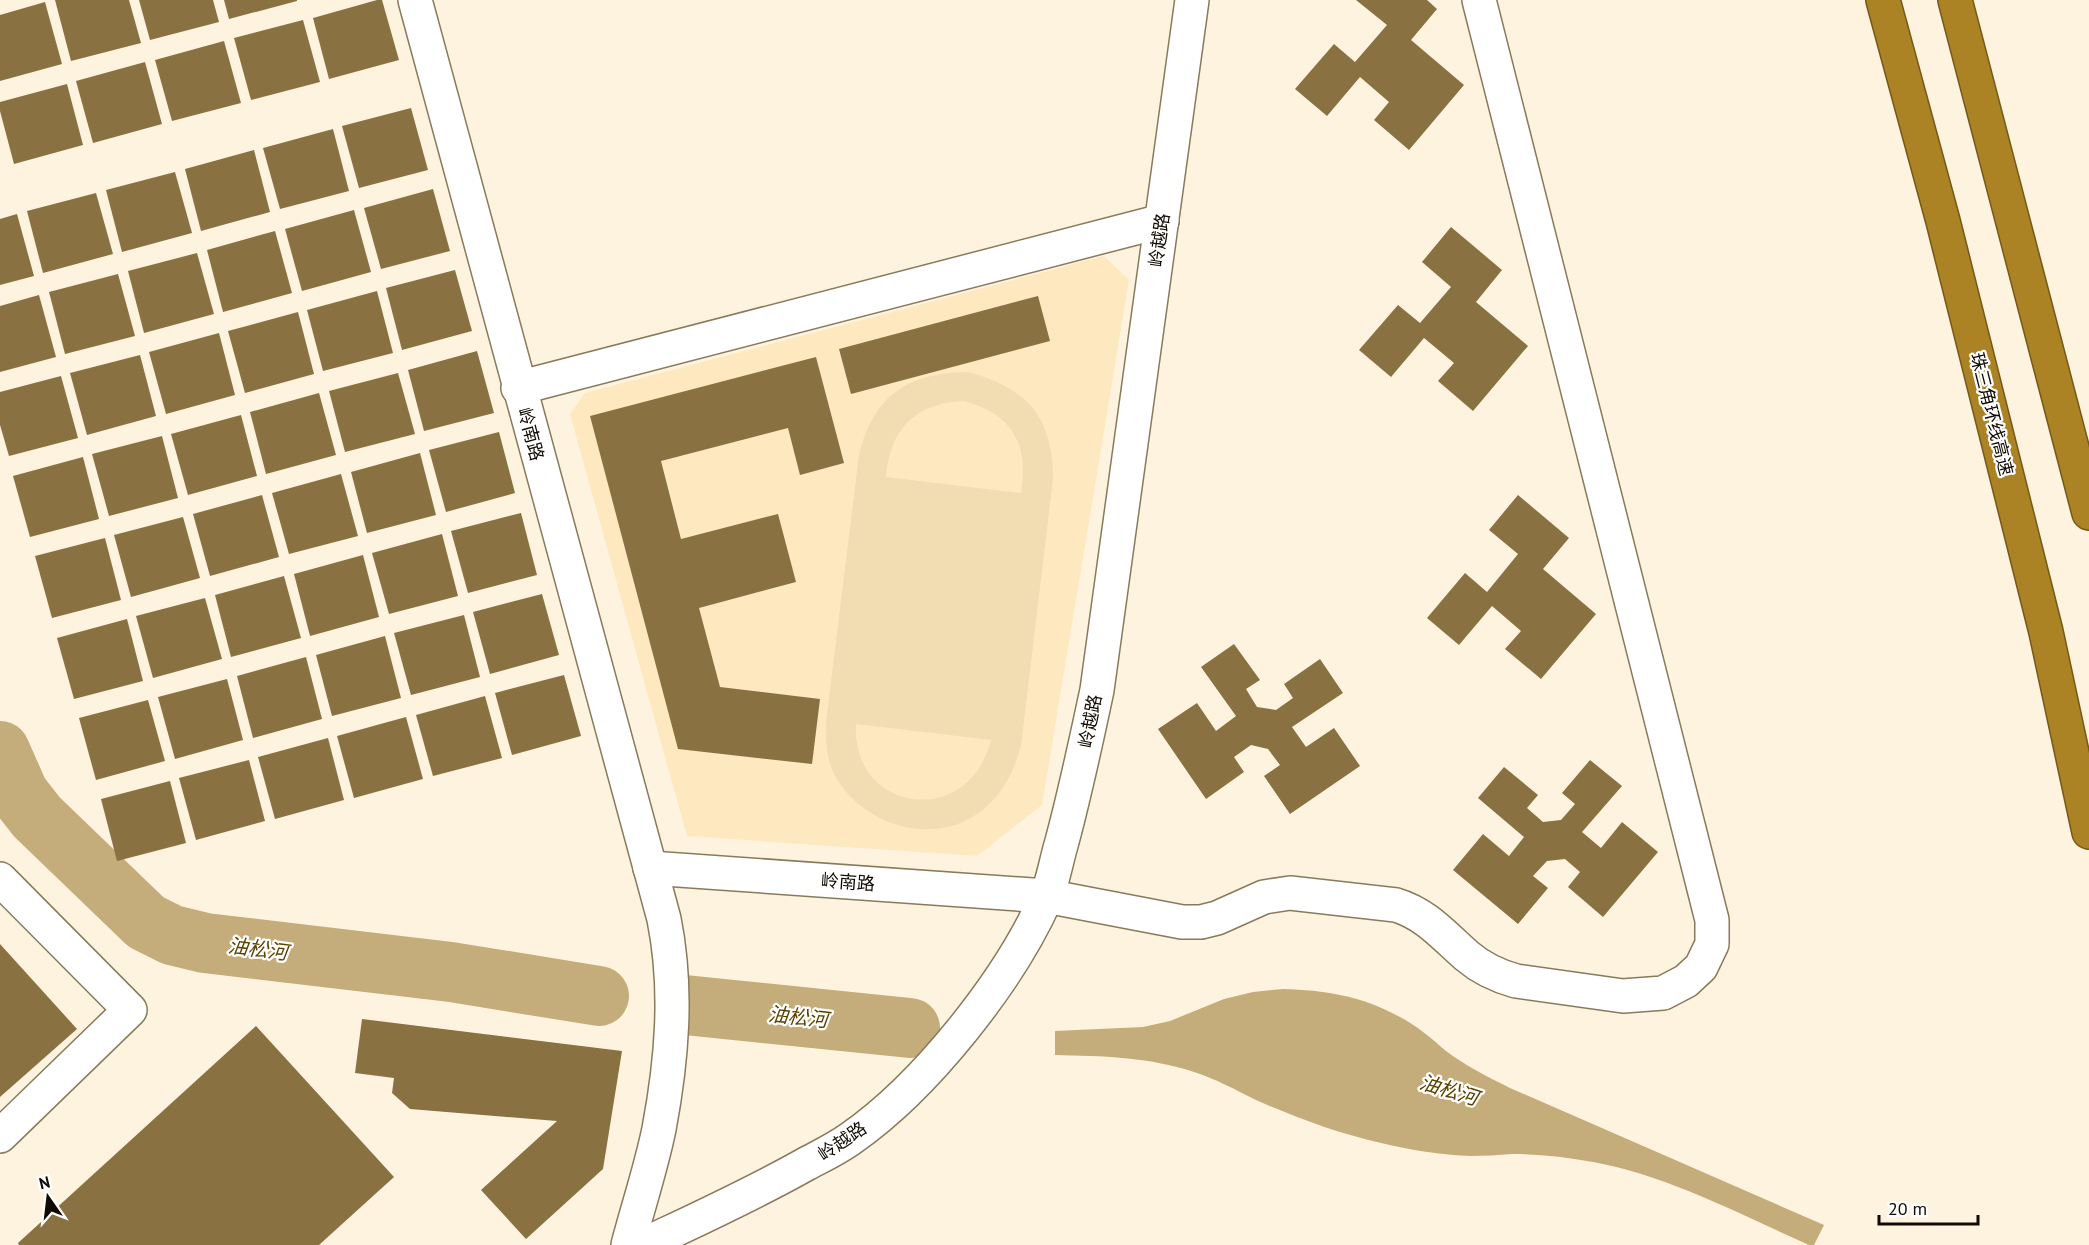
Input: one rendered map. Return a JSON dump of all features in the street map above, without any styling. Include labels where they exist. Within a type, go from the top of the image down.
[{"type":"highway","name":"珠三角环线高速","points":[[1884,0],[1943,220],[2046,632],[2089,832]]},
{"type":"highway","points":[[1955,0],[2089,513]]},
{"type":"street","name":"岭南路","points":[[415,0],[670,949],[673,987],[671,1040],[658,1131],[628,1245]]},
{"type":"street","name":"岭越路","points":[[643,1245],[793,1172],[849,1140],[890,1106],[928,1069],[994,987],[1022,943],[1046,896],[1079,778],[1096,690],[1192,0]]},
{"type":"street","name":"岭南路","points":[[650,868],[1046,896],[1182,922],[1201,922],[1216,918],[1264,897],[1290,893],[1396,905],[1411,909],[1423,917],[1468,957],[1499,976],[1516,981],[1623,996],[1663,993],[1686,981],[1701,967],[1712,944],[1712,920],[1479,0]]},
{"type":"street","points":[[518,388],[1162,221]]},
{"type":"street","points":[[0,879],[130,1010],[0,1136]]},
{"type":"shaded area","points":[[1104,256],[1129,280],[1042,805],[977,856],[687,836],[570,414],[585,393]]},
{"type":"shaded area","points":[[968,372],[989,379],[1021,396],[1042,422],[1052,457],[1053,479],[1021,746],[1015,763],[1008,780],[985,808],[966,821],[944,828],[922,829],[901,826],[880,818],[861,806],[845,791],[833,772],[829,760],[826,722],[859,455],[865,434],[884,403],[896,391],[927,377]],"holes":[[[964,401],[995,414],[1014,434],[1022,460],[1021,493],[886,477],[893,445],[908,422],[919,413],[932,407]],[[856,724],[991,740],[978,769],[960,788],[937,798],[913,799],[890,792],[872,776],[859,754]]]},
{"type":"water","points":[[1283,989],[1342,995],[1371,1003],[1405,1020],[1461,1062],[1510,1088],[1824,1225],[1814,1245],[1809,1245],[1703,1197],[1621,1168],[1552,1156],[1460,1155],[1403,1148],[1349,1135],[1317,1124],[1256,1100],[1210,1078],[1177,1067],[1125,1058],[1055,1055],[1055,1031],[1143,1027],[1170,1021],[1224,999],[1253,992]]},
{"type":"building","points":[[55,0],[129,0],[141,43],[71,61]]},
{"type":"building","points":[[139,0],[213,0],[219,22],[150,40]]},
{"type":"building","points":[[224,0],[297,0],[297,1],[229,19]]},
{"type":"building","points":[[382,0],[399,60],[329,79],[313,18]]},
{"type":"building","points":[[1356,0],[1427,0],[1437,9],[1411,40],[1464,85],[1409,150],[1374,120],[1389,102],[1360,77],[1327,116],[1295,89],[1334,44],[1355,62],[1387,25]]},
{"type":"building","points":[[45,2],[62,64],[0,81],[0,15]]},
{"type":"building","points":[[303,20],[320,82],[251,100],[234,38]]},
{"type":"building","points":[[224,41],[241,103],[172,121],[155,60]]},
{"type":"building","points":[[145,62],[162,124],[93,143],[76,81]]},
{"type":"building","points":[[67,84],[83,145],[14,164],[0,111],[0,102]]},
{"type":"building","points":[[411,108],[428,170],[359,188],[342,126]]},
{"type":"building","points":[[333,129],[349,191],[280,209],[263,148]]},
{"type":"building","points":[[254,150],[270,212],[201,231],[185,169]]},
{"type":"building","points":[[175,172],[192,233],[122,252],[106,190]]},
{"type":"building","points":[[433,189],[450,251],[381,269],[364,208]]},
{"type":"building","points":[[96,193],[113,254],[43,273],[27,211]]},
{"type":"building","points":[[354,210],[371,272],[302,291],[285,229]]},
{"type":"building","points":[[17,214],[34,276],[0,285],[0,219]]},
{"type":"building","points":[[1451,227],[1502,270],[1476,302],[1528,346],[1473,411],[1438,381],[1454,363],[1424,338],[1391,377],[1359,350],[1398,305],[1420,323],[1451,287],[1422,262]]},
{"type":"building","points":[[275,231],[292,293],[223,312],[207,250]]},
{"type":"building","points":[[197,253],[214,314],[144,333],[128,271]]},
{"type":"building","points":[[455,270],[472,331],[402,350],[386,288]]},
{"type":"building","points":[[118,274],[135,336],[65,354],[49,292]]},
{"type":"building","points":[[377,291],[393,353],[323,371],[307,310]]},
{"type":"building","points":[[39,295],[56,357],[0,372],[0,306]]},
{"type":"building","points":[[1038,296],[1050,341],[851,394],[839,349]]},
{"type":"building","points":[[298,312],[314,374],[245,393],[228,331]]},
{"type":"building","points":[[219,333],[235,395],[166,414],[149,352]]},
{"type":"building","points":[[477,351],[494,413],[424,431],[408,370]]},
{"type":"building","points":[[140,355],[156,416],[87,435],[70,373]]},
{"type":"building","points":[[816,357],[844,463],[800,475],[788,428],[661,461],[681,539],[778,514],[796,582],[699,608],[720,687],[820,699],[812,764],[678,749],[590,416]]},
{"type":"building","points":[[398,373],[415,434],[345,452],[329,391]]},
{"type":"building","points":[[61,376],[78,438],[9,456],[0,425],[0,392]]},
{"type":"building","points":[[319,393],[336,455],[266,474],[250,412]]},
{"type":"building","points":[[241,415],[257,476],[188,495],[171,434]]},
{"type":"building","points":[[499,432],[515,493],[446,512],[429,450]]},
{"type":"building","points":[[162,436],[178,498],[109,516],[92,454]]},
{"type":"building","points":[[420,453],[436,515],[367,533],[351,472]]},
{"type":"building","points":[[83,457],[99,519],[30,537],[13,476]]},
{"type":"building","points":[[341,474],[358,536],[289,554],[272,493]]},
{"type":"building","points":[[262,495],[279,557],[210,576],[193,514]]},
{"type":"building","points":[[1518,495],[1569,538],[1543,569],[1596,614],[1541,679],[1505,649],[1521,631],[1492,606],[1459,645],[1427,618],[1465,573],[1487,592],[1518,554],[1489,530]]},
{"type":"building","points":[[521,513],[537,575],[468,593],[451,531]]},
{"type":"building","points":[[183,517],[200,578],[131,597],[114,535]]},
{"type":"building","points":[[442,534],[458,596],[389,614],[372,553]]},
{"type":"building","points":[[105,538],[121,600],[52,618],[35,556]]},
{"type":"building","points":[[363,555],[379,617],[310,636],[294,574]]},
{"type":"building","points":[[284,576],[301,638],[231,657],[215,595]]},
{"type":"building","points":[[542,594],[559,655],[490,674],[473,612]]},
{"type":"building","points":[[205,598],[222,659],[153,678],[136,616]]},
{"type":"building","points":[[464,615],[480,677],[411,695],[394,633]]},
{"type":"building","points":[[127,619],[143,681],[74,699],[57,638]]},
{"type":"building","points":[[385,636],[401,698],[332,716],[316,655]]},
{"type":"building","points":[[1234,644],[1260,680],[1246,689],[1257,707],[1276,710],[1293,698],[1284,684],[1320,659],[1343,693],[1292,727],[1306,747],[1334,728],[1360,766],[1290,814],[1264,776],[1280,765],[1268,749],[1251,745],[1234,757],[1244,772],[1206,799],[1158,729],[1197,703],[1216,731],[1236,716],[1201,667]]},
{"type":"building","points":[[306,657],[322,719],[253,738],[237,676]]},
{"type":"building","points":[[564,675],[581,736],[512,755],[495,693]]},
{"type":"building","points":[[227,679],[243,740],[175,759],[158,697]]},
{"type":"building","points":[[485,696],[502,758],[433,776],[416,715]]},
{"type":"building","points":[[148,700],[165,761],[96,780],[79,718]]},
{"type":"building","points":[[406,717],[423,779],[354,798],[337,736]]},
{"type":"building","points":[[328,738],[344,800],[275,819],[258,757]]},
{"type":"building","points":[[249,760],[265,821],[196,840],[179,778]]},
{"type":"building","points":[[1590,760],[1622,786],[1582,832],[1601,848],[1622,822],[1658,852],[1603,917],[1568,887],[1580,872],[1565,859],[1547,861],[1533,876],[1548,888],[1518,924],[1453,870],[1483,834],[1509,856],[1524,837],[1478,798],[1504,767],[1538,795],[1527,808],[1543,822],[1561,820],[1575,804],[1562,793]]},
{"type":"building","points":[[170,781],[186,843],[117,861],[101,799]]},
{"type":"building","points":[[0,944],[77,1029],[0,1097]]},
{"type":"building","points":[[362,1019],[622,1051],[603,1169],[526,1239],[481,1190],[557,1121],[410,1109],[392,1093],[394,1078],[355,1073]]},
{"type":"building","points":[[256,1026],[394,1177],[319,1245],[19,1245],[18,1243]]},
{"type":"waterway","name":"油松河","points":[[0,751],[19,794],[37,817],[146,922],[172,935],[205,943],[451,972],[599,996]]},
{"type":"waterway","name":"油松河","points":[[685,1005],[910,1028]]}]
